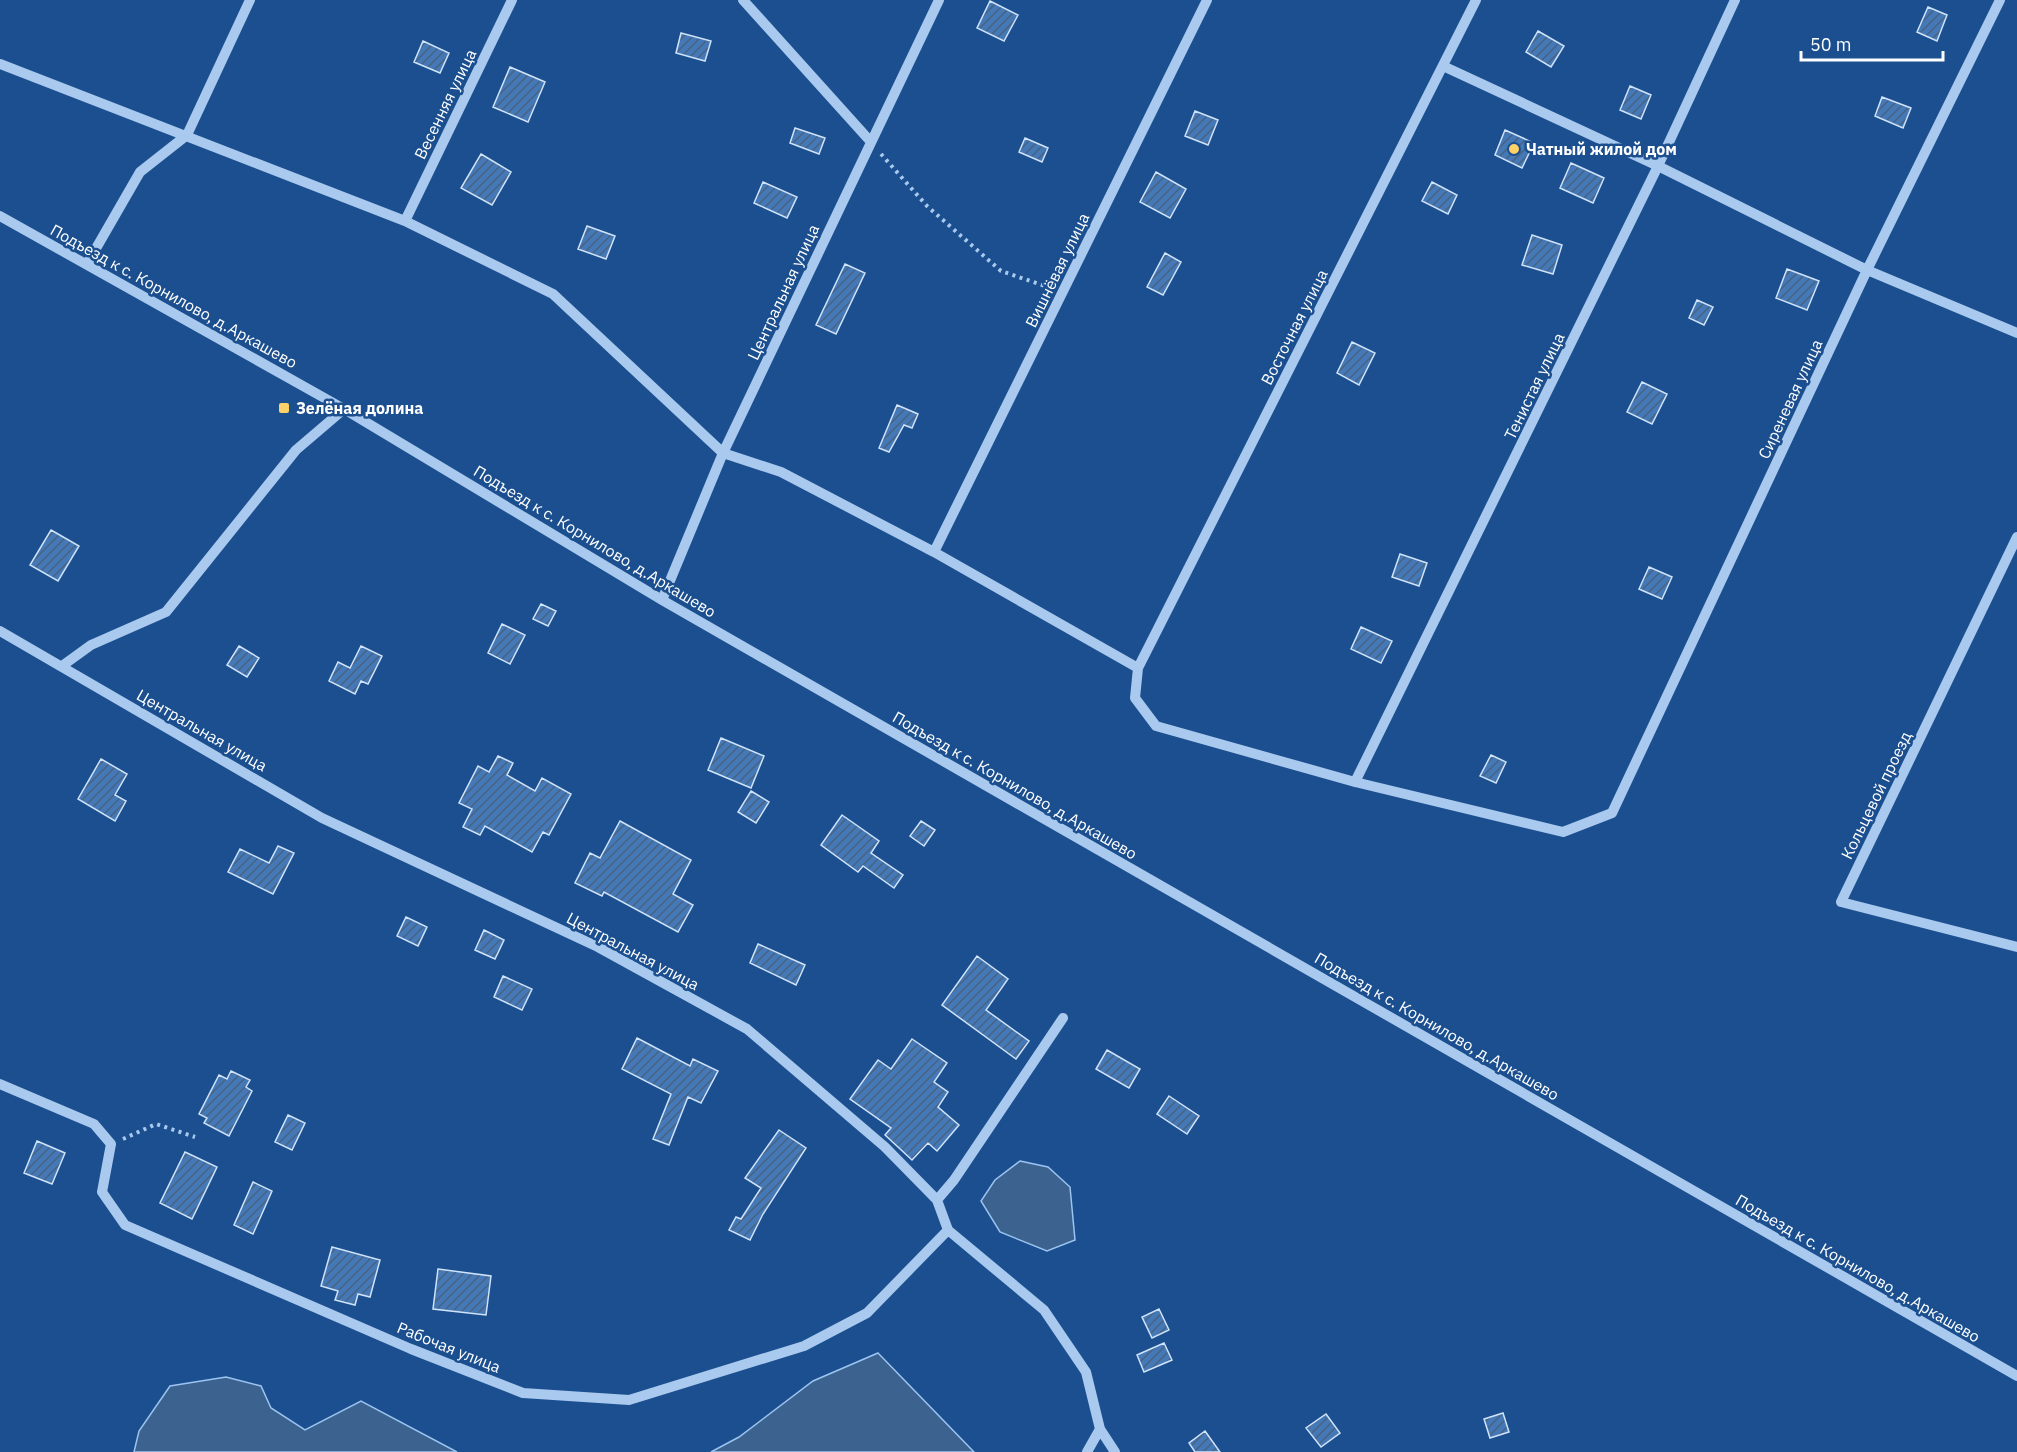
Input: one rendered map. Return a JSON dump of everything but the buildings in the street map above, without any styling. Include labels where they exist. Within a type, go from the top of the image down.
[{"type":"street","points":[[87,264],[140,172],[188,135],[250,0]]},
{"type":"street","name":"Весенняя улица","points":[[405,221],[512,0]]},
{"type":"street","points":[[743,0],[871,142]]},
{"type":"street","name":"Центральная улица","points":[[662,600],[723,453],[939,0]]},
{"type":"street","name":"Вишнёвая улица","points":[[934,552],[1207,0]]},
{"type":"street","name":"Восточная улица","points":[[1138,668],[1476,0]]},
{"type":"street","name":"Тенистая улица","points":[[1355,783],[1658,166],[1735,0]]},
{"type":"street","name":"Сиреневая улица","points":[[1355,783],[1563,832],[1612,813],[1867,270],[2000,0]]},
{"type":"street","points":[[0,64],[405,221],[553,294],[723,453],[781,472],[934,552],[1138,668],[1135,698],[1156,726],[1355,783]]},
{"type":"street","points":[[1443,66],[1658,166],[1867,270],[2017,333]]},
{"type":"street","name":"Подъезд к с. Корнилово, д.Аркашево","points":[[0,216],[344,409],[662,600],[2017,1376]]},
{"type":"street","points":[[62,666],[91,645],[166,612],[296,450],[344,409]]},
{"type":"street","name":"Кольцевой проезд","points":[[2017,537],[1841,902],[2017,947]]},
{"type":"street","name":"Центральная улица","points":[[0,631],[321,818],[598,946],[747,1029],[885,1147],[937,1200],[948,1230]]},
{"type":"street","points":[[937,1200],[954,1180],[1063,1018]]},
{"type":"street","points":[[0,1084],[94,1124],[111,1144]]},
{"type":"street","name":"Рабочая улица","points":[[111,1144],[102,1192],[125,1225],[411,1349],[523,1393],[629,1400],[804,1346],[867,1313],[948,1230]]},
{"type":"street","points":[[948,1230],[1044,1310],[1086,1372],[1100,1429],[1115,1452]]},
{"type":"street","points":[[1087,1452],[1100,1429]]},
{"type":"path","points":[[871,142],[927,206],[1001,271],[1062,292]]},
{"type":"path","points":[[111,1144],[156,1124],[195,1137]]},
{"type":"water","points":[[1020,1161],[1048,1167],[1070,1187],[1075,1240],[1047,1251],[1000,1232],[981,1201],[995,1180]]},
{"type":"water","points":[[878,1353],[974,1452],[711,1452],[739,1437],[813,1381]]},
{"type":"water","points":[[226,1377],[261,1386],[271,1408],[305,1430],[361,1401],[457,1452],[134,1452],[139,1431],[170,1386]]},
{"type":"place","name":"Чатный жилой дом","points":[[1514,149]]},
{"type":"place","name":"Зелёная долина","points":[[284,408]]}]
